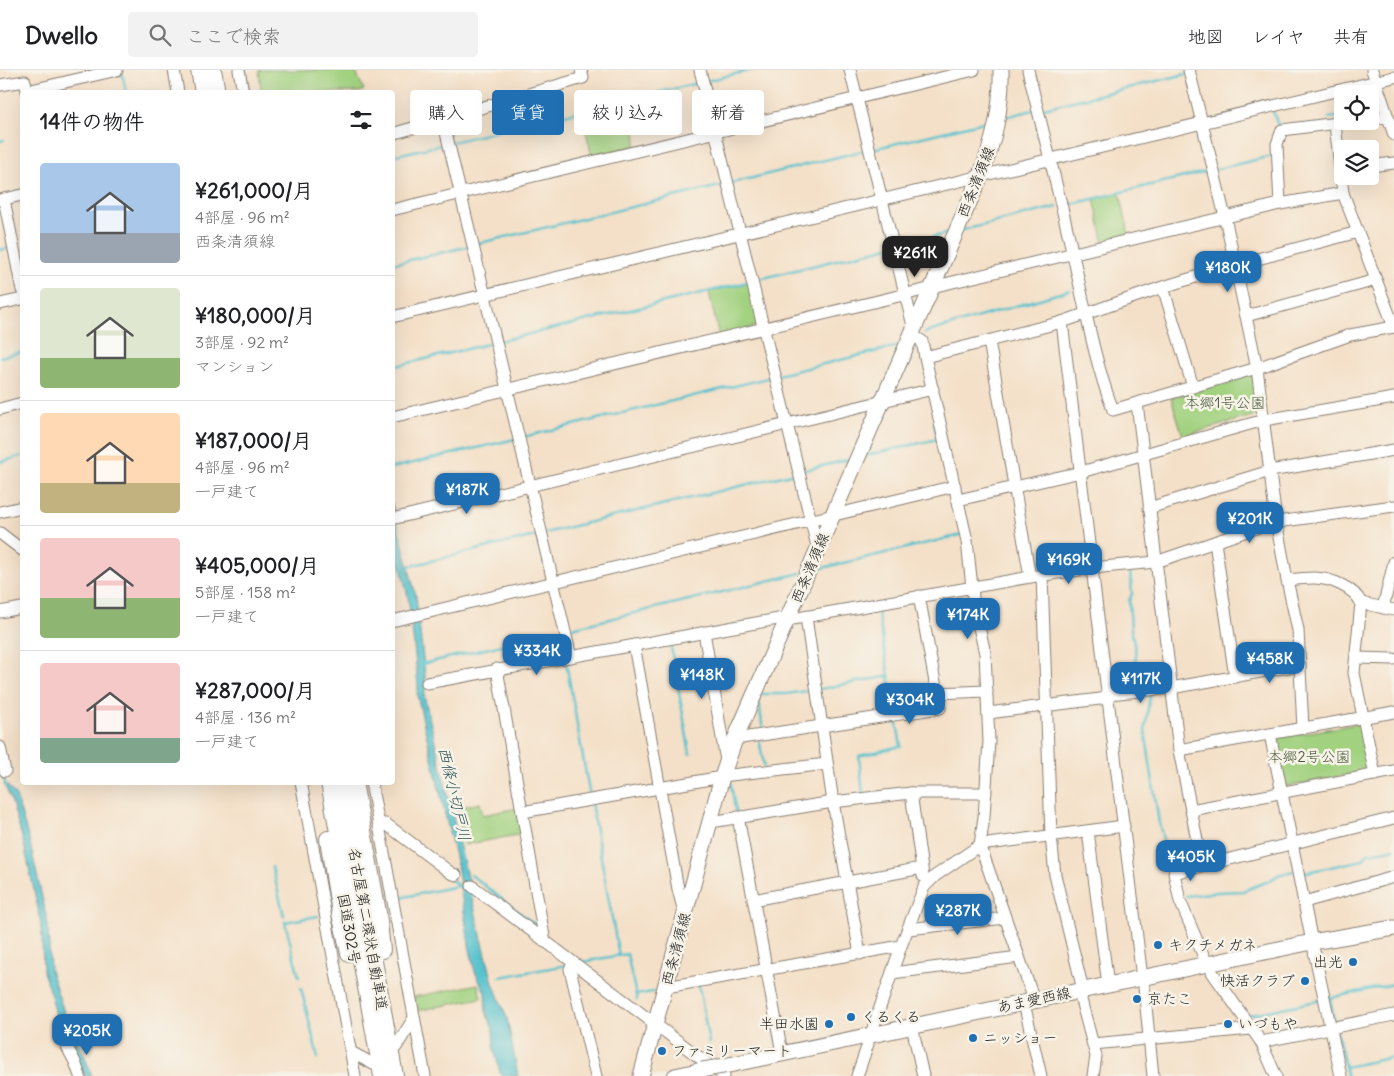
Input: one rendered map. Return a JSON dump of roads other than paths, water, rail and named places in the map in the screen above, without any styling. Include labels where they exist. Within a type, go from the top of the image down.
[{"type":"highway","points":[[199,70],[203,90]]},
{"type":"highway","points":[[213,70],[217,90]]},
{"type":"highway","points":[[219,70],[223,90]]},
{"type":"highway","points":[[319,785],[340,913],[362,1003]]},
{"type":"highway","name":"国道302号","points":[[328,785],[328,813],[362,1003],[377,1072]]},
{"type":"highway","name":"名古屋第二環状自動車道","points":[[329,785],[377,1072]]},
{"type":"highway","name":"名古屋第二環状自動車道","points":[[342,785],[395,1076]]},
{"type":"highway","name":"国道302号","points":[[349,785],[402,1076]]},
{"type":"highway","points":[[355,785],[378,912],[388,998]]},
{"type":"main road","name":"西条清須線","points":[[641,1076],[724,772],[736,738],[981,175],[998,120],[1002,92],[1001,70]]},
{"type":"main road","name":"あま愛西線","points":[[675,1076],[702,1070],[729,1071],[870,1039],[1314,947],[1394,928]]},
{"type":"main road","name":"あま愛西線","points":[[1314,947],[1394,936]]},
{"type":"main road","name":"あま愛西線","points":[[1082,995],[1108,985],[1143,982]]},
{"type":"main road","name":"あま愛西線","points":[[718,1076],[782,1053],[870,1039],[914,1035],[1030,1006]]},
{"type":"street","points":[[39,90],[62,88],[118,70]]},
{"type":"street","points":[[174,70],[178,90]]},
{"type":"street","points":[[239,70],[243,90]]},
{"type":"street","points":[[482,108],[583,78],[581,70]]},
{"type":"street","points":[[700,70],[705,90]]},
{"type":"street","points":[[850,70],[913,333],[922,341],[967,541],[974,606],[984,654],[988,713],[989,741],[986,793],[980,845],[1019,957],[1030,1006],[1041,1076]]},
{"type":"street","points":[[764,120],[974,70]]},
{"type":"street","points":[[1028,70],[1073,254],[1094,351],[1103,386],[1113,410],[1257,368],[1350,335],[1394,327],[1343,194],[1342,185]]},
{"type":"street","points":[[1189,70],[1225,217],[1257,368],[1276,522],[1298,630],[1302,728]]},
{"type":"street","points":[[1374,76],[1394,135]]},
{"type":"street","points":[[395,315],[1202,122],[1374,76],[1394,76]]},
{"type":"street","points":[[0,84],[25,81],[27,90]]},
{"type":"street","points":[[1379,118],[1388,117]]},
{"type":"street","points":[[1280,204],[1277,144],[1282,130],[1334,124]]},
{"type":"street","points":[[395,133],[410,129]]},
{"type":"street","points":[[446,135],[571,657]]},
{"type":"street","points":[[395,209],[704,135]]},
{"type":"street","points":[[717,135],[818,550]]},
{"type":"street","points":[[1379,165],[1394,163]]},
{"type":"street","points":[[395,416],[1280,204],[1343,194]]},
{"type":"street","points":[[20,195],[2,199],[20,281]]},
{"type":"street","points":[[925,357],[1062,322],[1163,287],[1235,265],[1358,232]]},
{"type":"street","points":[[1246,316],[1376,280]]},
{"type":"street","points":[[1163,287],[1193,387]]},
{"type":"street","points":[[0,304],[20,299]]},
{"type":"street","points":[[1062,322],[1153,1076]]},
{"type":"street","points":[[989,342],[1016,486],[1036,576],[1046,707],[1050,836],[1055,876],[1096,1056],[1093,1076]]},
{"type":"street","points":[[395,519],[933,389]]},
{"type":"street","points":[[958,500],[1081,472],[1264,420],[1394,398]]},
{"type":"street","points":[[1137,403],[1179,750],[1202,865]]},
{"type":"street","points":[[0,409],[20,404]]},
{"type":"street","points":[[1149,508],[1270,472],[1394,450]]},
{"type":"street","points":[[395,620],[955,486]]},
{"type":"street","points":[[427,683],[704,632],[788,618],[806,617],[1036,576],[1156,562],[1276,522],[1394,506]]},
{"type":"street","points":[[0,512],[20,507]]},
{"type":"street","points":[[0,533],[20,548]]},
{"type":"street","points":[[1216,542],[1235,677]]},
{"type":"street","points":[[1361,603],[1388,609],[1394,562]]},
{"type":"street","points":[[1287,580],[1316,578],[1339,584],[1358,597],[1361,603],[1354,673],[1375,775]]},
{"type":"street","points":[[736,738],[940,708],[919,596]]},
{"type":"street","points":[[0,612],[20,608]]},
{"type":"street","points":[[806,617],[833,802],[860,954]]},
{"type":"street","points":[[704,632],[724,772]]},
{"type":"street","points":[[634,645],[680,902],[685,916]]},
{"type":"street","points":[[1356,658],[1394,659]]},
{"type":"street","points":[[988,713],[1046,707],[1108,696],[1171,688],[1300,665]]},
{"type":"street","points":[[497,670],[545,942]]},
{"type":"street","points":[[937,694],[987,691]]},
{"type":"street","points":[[1179,750],[1394,712]]},
{"type":"street","points":[[1270,734],[1341,1076]]},
{"type":"street","points":[[0,747],[5,771]]},
{"type":"street","points":[[522,812],[659,789],[724,772],[828,764]]},
{"type":"street","points":[[1191,810],[1394,771]]},
{"type":"street","points":[[302,785],[355,1076]]},
{"type":"street","points":[[372,785],[425,1076]]},
{"type":"street","points":[[711,822],[833,802],[911,794],[986,793]]},
{"type":"street","points":[[911,794],[925,887]]},
{"type":"street","points":[[738,817],[782,1053]]},
{"type":"street","points":[[1276,1076],[1261,1042],[1209,968],[1180,901],[1174,873],[1394,818]]},
{"type":"street","points":[[379,824],[386,824],[456,875]]},
{"type":"street","points":[[857,1076],[908,929],[925,887],[934,876],[980,845],[1124,826]]},
{"type":"street","points":[[1088,831],[1108,985]]},
{"type":"street","points":[[754,900],[922,868]]},
{"type":"street","points":[[1304,902],[1394,877]]},
{"type":"street","points":[[472,886],[655,1024],[729,1071]]},
{"type":"street","points":[[908,929],[1005,918]]},
{"type":"street","points":[[666,987],[902,946]]},
{"type":"street","points":[[892,973],[1019,957]]},
{"type":"street","points":[[574,964],[570,969],[596,1076]]},
{"type":"street","points":[[1261,1042],[1394,1015]]},
{"type":"street","points":[[396,1047],[414,1018]]},
{"type":"street","points":[[1093,1044],[1251,1029]]},
{"type":"street","points":[[914,1035],[923,1076]]},
{"type":"street","points":[[67,1047],[80,1076]]},
{"type":"street","points":[[350,1052],[377,1072]]},
{"type":"water","points":[[395,515],[416,596],[426,684],[424,695],[493,983],[507,1018],[518,1076],[501,1076],[494,1049],[493,1029],[486,1012],[485,992],[475,972],[457,865],[417,695],[418,687],[408,597],[395,542]]},
{"type":"water","points":[[4,784],[16,796],[30,843],[48,924],[50,970],[63,1009],[66,1025],[83,1052],[92,1076],[84,1076],[72,1047],[58,1025],[43,972],[40,918],[24,844],[11,800]]},
{"type":"waterway","points":[[245,70],[249,90]]},
{"type":"waterway","points":[[706,81],[752,70]]},
{"type":"waterway","points":[[1193,72],[1201,70]]},
{"type":"waterway","points":[[122,72],[126,90]]},
{"type":"waterway","points":[[1040,109],[1186,74]]},
{"type":"waterway","points":[[452,142],[698,83]]},
{"type":"waterway","points":[[1005,117],[1033,110]]},
{"type":"waterway","points":[[1273,111],[1278,126],[1281,125]]},
{"type":"waterway","points":[[1329,118],[1334,117]]},
{"type":"waterway","points":[[873,149],[988,121]]},
{"type":"waterway","points":[[0,141],[4,140]]},
{"type":"waterway","points":[[395,155],[445,144]]},
{"type":"waterway","points":[[732,183],[866,150]]},
{"type":"waterway","points":[[1217,169],[1272,156],[1272,154]]},
{"type":"waterway","points":[[1064,206],[1209,171]]},
{"type":"waterway","points":[[476,244],[724,185]]},
{"type":"waterway","points":[[963,230],[1057,207]]},
{"type":"waterway","points":[[898,245],[950,233]]},
{"type":"waterway","points":[[395,263],[470,246]]},
{"type":"waterway","points":[[755,280],[889,247]]},
{"type":"waterway","points":[[0,250],[11,248]]},
{"type":"waterway","points":[[500,341],[748,282]]},
{"type":"waterway","points":[[925,333],[1070,290]]},
{"type":"waterway","points":[[395,366],[492,343]]},
{"type":"waterway","points":[[778,375],[899,346]]},
{"type":"waterway","points":[[0,357],[20,352]]},
{"type":"waterway","points":[[523,437],[772,377]]},
{"type":"waterway","points":[[934,423],[941,452]]},
{"type":"waterway","points":[[395,467],[515,439]]},
{"type":"waterway","points":[[864,456],[938,439]]},
{"type":"waterway","points":[[0,462],[20,457]]},
{"type":"waterway","points":[[801,471],[851,459]]},
{"type":"waterway","points":[[545,533],[795,473]]},
{"type":"waterway","points":[[814,570],[960,534]]},
{"type":"waterway","points":[[406,567],[539,535]]},
{"type":"waterway","points":[[1130,571],[1132,594],[1129,601],[1131,628],[1136,654],[1135,669],[1140,686]]},
{"type":"waterway","points":[[568,629],[801,573]]},
{"type":"waterway","points":[[877,608],[895,710]]},
{"type":"waterway","points":[[422,664],[561,631]]},
{"type":"waterway","points":[[670,642],[690,754]]},
{"type":"waterway","points":[[566,662],[590,797]]},
{"type":"waterway","points":[[820,689],[889,676]]},
{"type":"waterway","points":[[761,694],[786,694],[813,690]]},
{"type":"waterway","points":[[1150,694],[1145,730],[1159,823],[1171,872]]},
{"type":"waterway","points":[[759,701],[763,731]]},
{"type":"waterway","points":[[863,795],[859,756],[901,746],[896,719]]},
{"type":"waterway","points":[[759,738],[764,767]]},
{"type":"waterway","points":[[3,775],[6,786]]},
{"type":"waterway","points":[[730,778],[736,814]]},
{"type":"waterway","points":[[591,803],[619,956]]},
{"type":"waterway","points":[[1304,876],[1303,873],[1363,860],[1368,853],[1394,849]]},
{"type":"waterway","points":[[272,867],[284,916]]},
{"type":"waterway","points":[[1186,896],[1243,891],[1269,881],[1278,875],[1293,871]]},
{"type":"waterway","points":[[471,875],[538,927]]},
{"type":"waterway","points":[[450,878],[458,886]]},
{"type":"waterway","points":[[399,898],[458,886],[463,888]]},
{"type":"waterway","points":[[299,977],[285,922],[318,916]]},
{"type":"waterway","points":[[582,962],[627,954],[637,1000]]},
{"type":"waterway","points":[[1321,957],[1335,1023]]},
{"type":"waterway","points":[[500,977],[567,965]]},
{"type":"waterway","points":[[1330,998],[1394,984]]},
{"type":"waterway","points":[[699,986],[709,1043]]},
{"type":"waterway","points":[[301,988],[318,1058]]},
{"type":"waterway","points":[[636,995],[658,991]]},
{"type":"waterway","points":[[1249,1015],[1321,1000]]},
{"type":"waterway","points":[[1337,1031],[1347,1076]]},
{"type":"waterway","points":[[1345,1067],[1394,1057]]},
{"type":"place","name":"キクチメガネ","points":[[1158,945]]},
{"type":"place","name":"出光","points":[[1353,962]]},
{"type":"place","name":"快活クラブ","points":[[1305,981]]},
{"type":"place","name":"京たこ","points":[[1137,999]]},
{"type":"place","name":"くるくる","points":[[851,1017]]},
{"type":"place","name":"半田水園","points":[[829,1024]]},
{"type":"place","name":"いづもや","points":[[1228,1024]]},
{"type":"place","name":"ニッショー","points":[[973,1038]]},
{"type":"place","name":"ファミリーマート","points":[[662,1051]]},
{"type":"park label","name":"本郷1号公園","points":[[1225,403]]},
{"type":"park label","name":"本郷2号公園","points":[[1309,757]]},
{"type":"water label","name":"西條小切戸川","points":[[455,794]]}]
